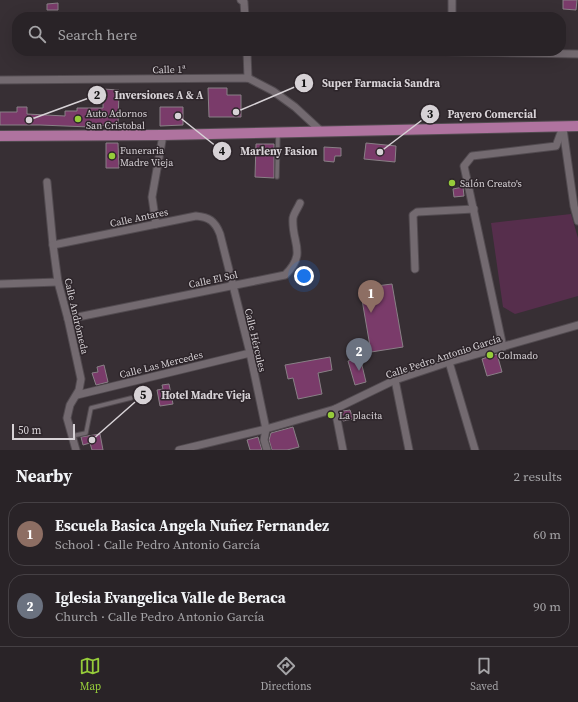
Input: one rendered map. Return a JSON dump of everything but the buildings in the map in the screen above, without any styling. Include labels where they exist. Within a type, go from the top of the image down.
[{"type":"main road","points":[[0,136],[163,135],[578,126]]},
{"type":"street","points":[[241,0],[244,2],[245,12]]},
{"type":"street","points":[[452,0],[452,12]]},
{"type":"street","points":[[566,54],[578,54]]},
{"type":"street","points":[[247,56],[248,78]]},
{"type":"street","name":"Calle 1ª","points":[[0,80],[248,78],[273,91],[295,107],[321,131]]},
{"type":"street","points":[[503,347],[464,166],[472,156],[556,146],[563,127]]},
{"type":"street","points":[[563,127],[574,206],[578,221]]},
{"type":"street","points":[[156,224],[152,196],[163,135]]},
{"type":"street","name":"Calle Andrómeda","points":[[48,182],[53,245],[58,282],[68,319],[80,379],[79,390],[70,405],[67,418],[76,450]]},
{"type":"street","name":"Calle El Sol","points":[[68,319],[285,275],[294,266],[298,256],[293,217],[300,203]]},
{"type":"street","points":[[415,269],[414,215],[417,212],[474,209]]},
{"type":"street","name":"Calle Antares","points":[[53,245],[196,216],[212,220],[217,226],[220,234]]},
{"type":"street","name":"Calle Hércules","points":[[220,234],[250,353],[266,430],[264,440],[267,450]]},
{"type":"street","points":[[0,284],[58,282]]},
{"type":"street","name":"Calle Pedro Antonio García","points":[[179,450],[266,430],[335,409],[396,380],[449,362],[578,325]]},
{"type":"street","name":"Calle Las Mercedes","points":[[77,395],[250,353]]},
{"type":"street","points":[[449,362],[475,450]]},
{"type":"street","points":[[396,380],[409,450]]},
{"type":"street","points":[[335,409],[344,450]]},
{"type":"lane","points":[[277,177],[278,132]]},
{"type":"lane","points":[[72,436],[86,433],[91,408],[131,398]]},
{"type":"shaded area","points":[[571,214],[578,238],[578,296],[515,314],[503,307],[491,223]]},
{"type":"place","name":"Super Farmacia Sandra","points":[[236,112]]},
{"type":"place","name":"Marleny Fasion","points":[[178,116]]},
{"type":"place","name":"Auto Adornos San Cristobal","points":[[78,119]]},
{"type":"place","name":"Inversiones A & A","points":[[29,120]]},
{"type":"place","name":"Payero Comercial","points":[[380,152]]},
{"type":"place","name":"Funeraria Madre Vieja","points":[[112,156]]},
{"type":"place","name":"Salón Creato's","points":[[452,183]]},
{"type":"place","name":"Escuela Basica Angela Nuñez Fernandez","points":[[371,313]]},
{"type":"place","name":"Colmado","points":[[490,355]]},
{"type":"place","name":"Iglesia Evangelica Valle de Beraca","points":[[359,371]]},
{"type":"place","name":"La placita","points":[[331,415]]},
{"type":"place","name":"Hotel Madre Vieja","points":[[92,440]]}]
